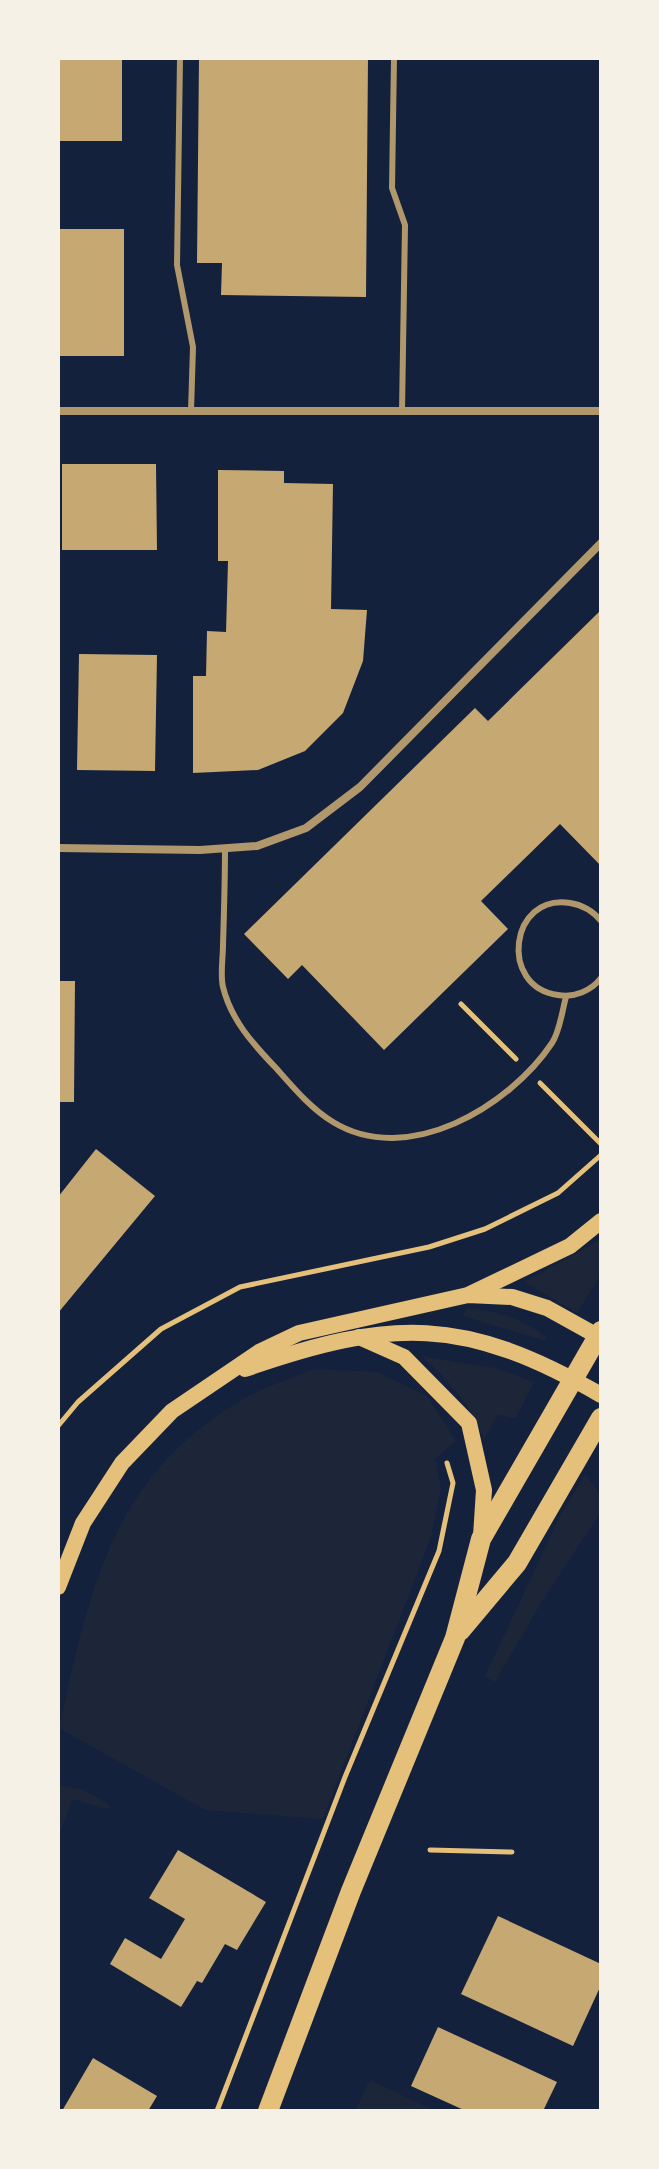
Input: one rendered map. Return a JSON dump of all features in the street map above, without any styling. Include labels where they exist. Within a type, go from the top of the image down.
[{"type":"main road","points":[[58,1587],[83,1523],[122,1463],[172,1411],[259,1352],[299,1333],[468,1295],[570,1246],[601,1221]]},
{"type":"main road","points":[[468,1295],[524,1300],[600,1335],[481,1539]]},
{"type":"main road","points":[[225,1376],[303,1349],[358,1336],[414,1331],[474,1338],[515,1350],[601,1395]]},
{"type":"main road","points":[[268,2111],[357,1877],[455,1638],[481,1539],[484,1490],[469,1423],[404,1357],[358,1336]]},
{"type":"main road","points":[[455,1638],[517,1563],[601,1418]]},
{"type":"street","points":[[58,411],[601,411]]},
{"type":"street","points":[[58,848],[257,846],[306,828],[360,787],[601,543]]},
{"type":"lane","points":[[180,58],[177,265],[193,347],[191,411]]},
{"type":"lane","points":[[394,58],[392,188],[405,225],[402,411]]},
{"type":"lane","points":[[225,848],[222,985],[231,1009],[246,1036],[294,1087],[333,1122],[373,1136],[401,1138],[432,1132],[470,1115],[504,1095],[529,1072],[555,1040],[566,997]]},
{"type":"lane","points":[[601,921],[580,905],[562,902],[544,906],[529,917],[519,933],[517,951],[521,969],[532,984],[547,994],[566,997],[584,992],[601,978]]},
{"type":"path","points":[[58,1426],[78,1402],[161,1329],[240,1287],[429,1247],[485,1229],[558,1193],[601,1155]]},
{"type":"path","points":[[217,2111],[345,1777],[439,1551],[453,1483],[447,1463]]},
{"type":"path","points":[[430,1850],[512,1852]]},
{"type":"shaded area","points":[[601,1239],[601,1274],[577,1313],[525,1282]]},
{"type":"shaded area","points":[[467,1309],[489,1311],[518,1320],[546,1337],[546,1341],[463,1316]]},
{"type":"shaded area","points":[[421,1356],[496,1368],[534,1382],[516,1418],[498,1415],[484,1439],[458,1393]]},
{"type":"shaded area","points":[[313,1369],[377,1372],[427,1396],[456,1441],[435,1459],[441,1489],[431,1537],[323,1819],[205,1810],[59,1728],[82,1628],[113,1540],[135,1500],[164,1463],[200,1429],[245,1398]]},
{"type":"shaded area","points":[[585,1475],[601,1495],[601,1512],[542,1601],[495,1682],[485,1676],[560,1516]]},
{"type":"shaded area","points":[[58,1785],[84,1790],[111,1806],[107,1809],[72,1799],[58,1838]]},
{"type":"shaded area","points":[[370,2080],[435,2111],[355,2111]]},
{"type":"building","points":[[58,58],[122,58],[122,141],[58,141]]},
{"type":"building","points":[[199,58],[368,58],[366,297],[221,295],[222,263],[197,263]]},
{"type":"building","points":[[58,229],[124,229],[124,356],[58,356]]},
{"type":"building","points":[[62,464],[156,464],[157,550],[62,550]]},
{"type":"building","points":[[218,470],[284,471],[284,483],[333,484],[331,609],[367,610],[363,661],[343,713],[305,751],[258,770],[193,773],[193,676],[206,676],[207,631],[226,632],[228,561],[218,561]]},
{"type":"building","points":[[601,610],[601,866],[560,824],[481,901],[508,929],[384,1050],[302,965],[288,979],[244,934],[475,708],[488,721]]},
{"type":"building","points":[[79,654],[157,655],[155,771],[77,770]]},
{"type":"building","points":[[58,981],[75,981],[74,1102],[58,1102]]},
{"type":"building","points":[[96,1149],[155,1196],[58,1313],[58,1197]]},
{"type":"building","points":[[178,1850],[266,1902],[237,1950],[225,1944],[202,1983],[197,1981],[181,2007],[110,1964],[125,1938],[161,1959],[185,1919],[149,1898]]},
{"type":"building","points":[[498,1916],[601,1964],[601,1985],[573,2046],[461,1994]]},
{"type":"building","points":[[438,2027],[557,2082],[543,2111],[466,2111],[411,2086]]},
{"type":"building","points":[[93,2058],[157,2096],[148,2111],[62,2111]]}]
